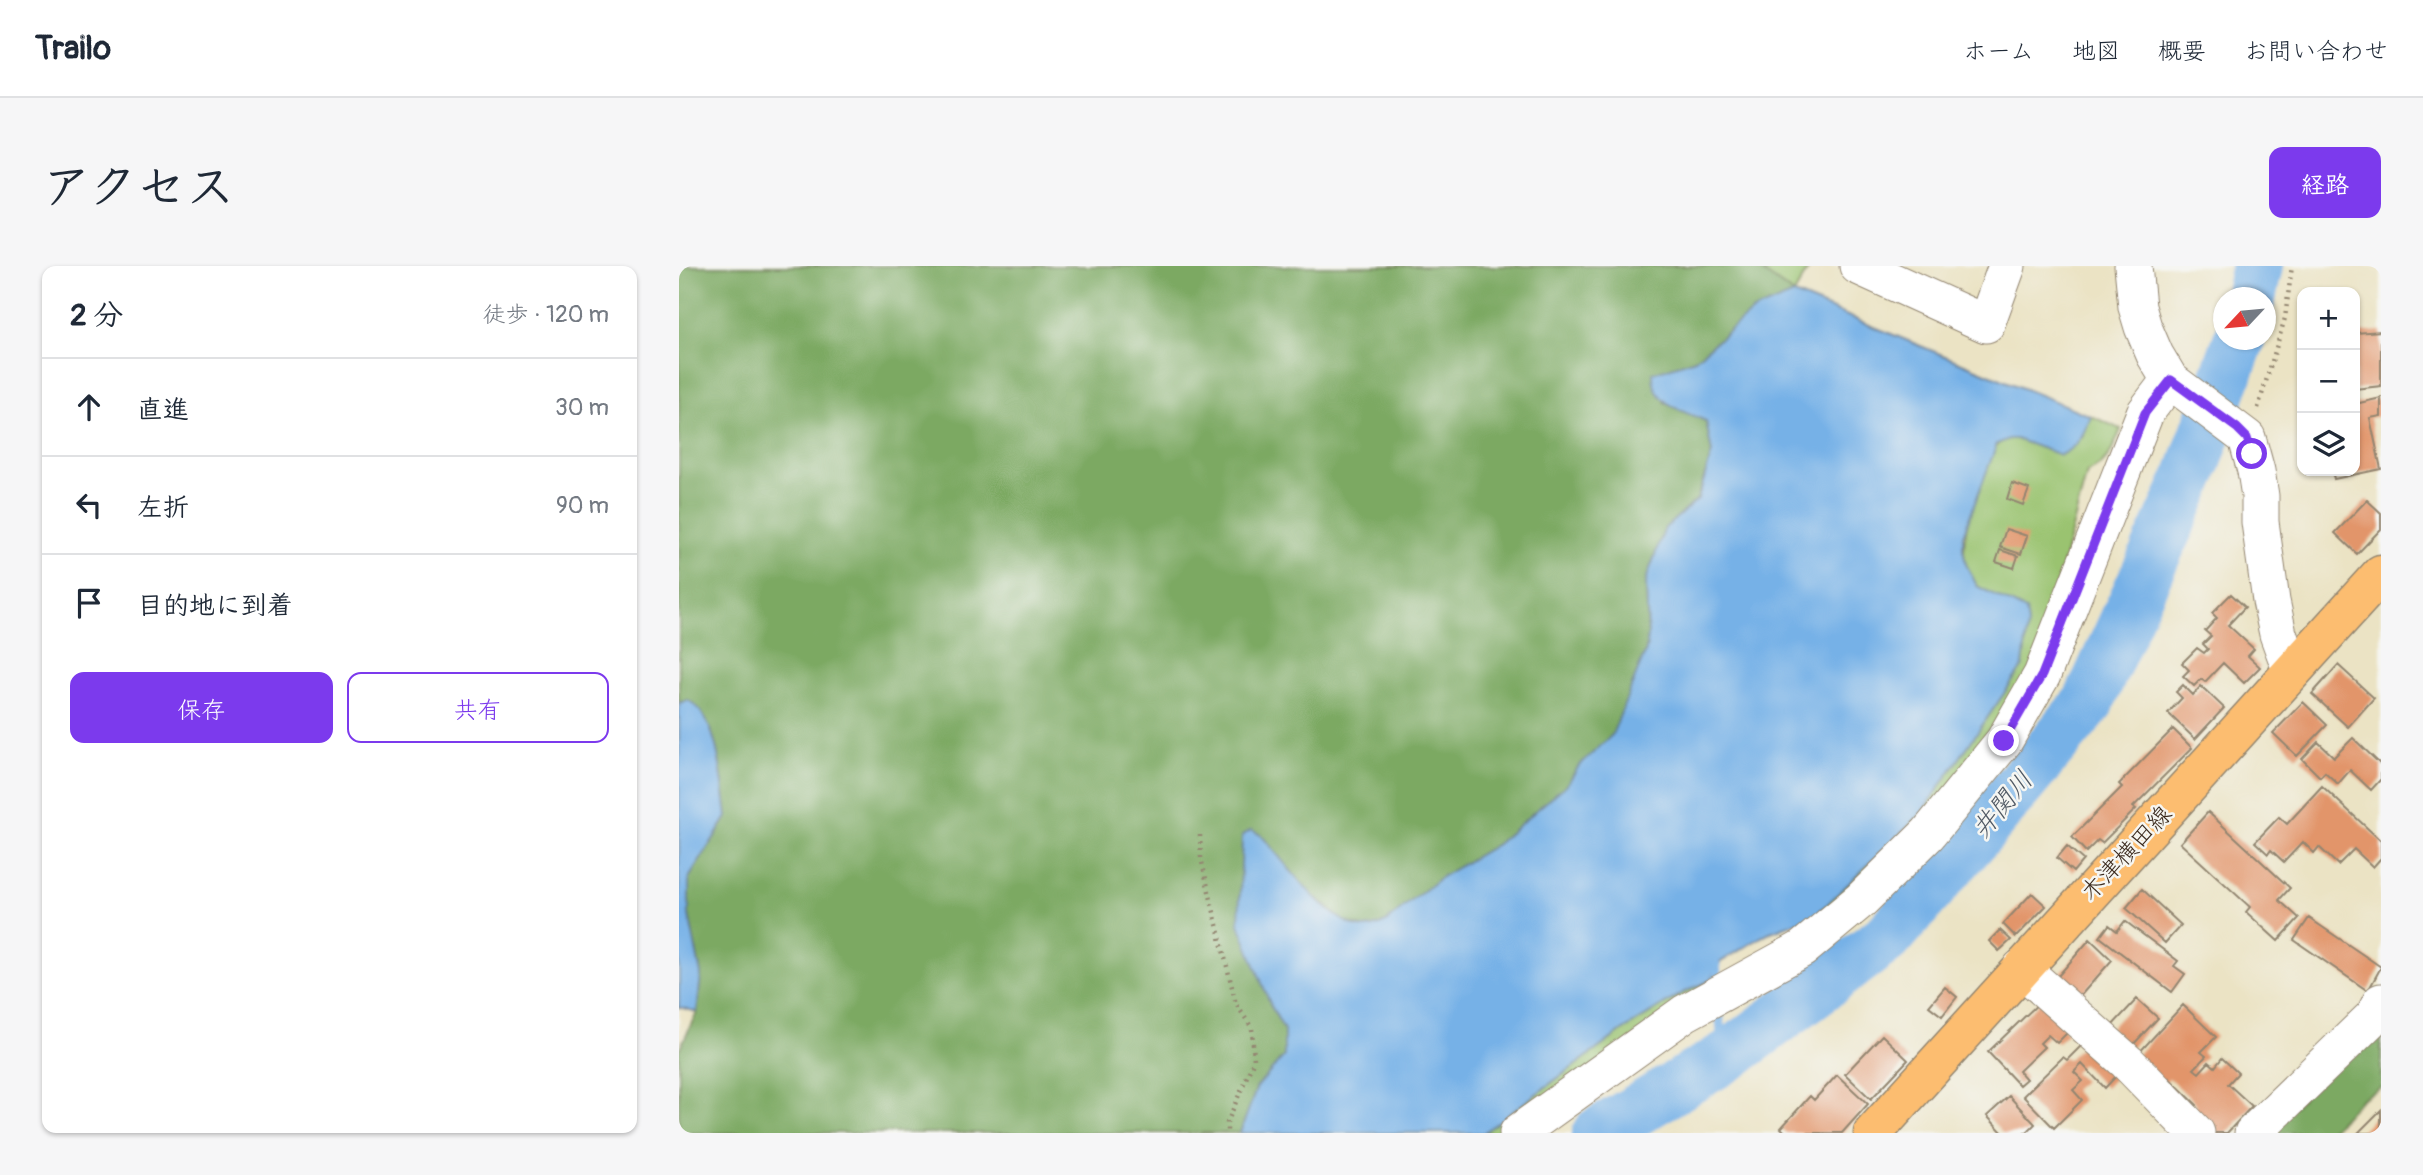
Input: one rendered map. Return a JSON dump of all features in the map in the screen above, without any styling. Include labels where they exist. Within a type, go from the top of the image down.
[{"type":"main road","name":"木津横田線","points":[[1873,1133],[2381,574]]},
{"type":"street","points":[[1858,266],[1986,324],[2007,266]]},
{"type":"street","points":[[2133,266],[2137,307],[2155,355],[2179,387],[2242,433],[2256,471],[2271,601],[2278,634],[2292,673]]},
{"type":"street","points":[[1518,1133],[1685,1013],[1719,992],[1802,949],[1861,900],[1928,834],[2004,741],[2042,675],[2145,413],[2179,387]]},
{"type":"street","points":[[2021,968],[2127,1062],[2196,1133]]},
{"type":"street","points":[[2253,1133],[2374,1016],[2381,1002]]},
{"type":"path","points":[[2242,433],[2263,394],[2285,318],[2293,266]]},
{"type":"path","points":[[1201,835],[1201,858],[1236,1004],[1252,1028],[1254,1049],[1254,1060],[1227,1123],[1227,1133]]},
{"type":"green space","points":[[679,266],[1754,266],[1794,294],[1753,311],[1695,359],[1653,373],[1665,403],[1706,421],[1712,453],[1697,499],[1665,528],[1646,580],[1646,650],[1613,735],[1579,766],[1567,784],[1497,844],[1441,877],[1386,922],[1365,928],[1343,921],[1317,898],[1261,975],[1271,1006],[1284,1030],[1284,1056],[1257,1087],[1240,1133],[679,1133],[679,1050],[697,1012],[701,974],[689,915],[689,878],[727,817],[713,736],[699,709],[688,700],[679,703]]},
{"type":"green space","points":[[1754,266],[1810,266],[1794,294]]},
{"type":"green space","points":[[2091,416],[2121,429],[2109,456],[2087,473],[2034,671],[1922,828],[1804,935],[1798,921],[1816,915],[2026,611],[1977,586],[1968,573],[1964,557],[1965,538],[1974,500],[1993,450],[2002,441],[2009,439],[2082,438]]},
{"type":"green space","points":[[1711,980],[1507,1133],[1483,1133],[1622,1031],[1683,993]]},
{"type":"green space","points":[[2381,1022],[2381,1087],[2361,1099],[2328,1133],[2266,1133]]},
{"type":"water","points":[[1794,294],[2091,416],[2076,444],[2060,455],[2016,439],[1997,444],[1963,535],[1966,564],[1977,586],[2026,611],[2028,624],[2023,666],[1922,813],[1816,915],[1768,933],[1716,965],[1711,980],[1683,993],[1622,1031],[1483,1133],[1240,1133],[1257,1087],[1284,1056],[1284,1030],[1271,1006],[1239,924],[1242,836],[1251,830],[1261,835],[1322,904],[1351,924],[1365,928],[1386,922],[1441,877],[1497,844],[1567,784],[1579,766],[1612,735],[1646,650],[1646,580],[1665,528],[1698,499],[1712,453],[1706,421],[1679,410],[1663,399],[1654,384],[1653,373],[1695,359],[1753,311]]},
{"type":"water","points":[[688,700],[699,709],[713,736],[727,817],[689,878],[689,915],[701,974],[697,1012],[679,1007],[679,703]]},
{"type":"building","points":[[2381,331],[2381,386],[2360,388],[2360,333]]},
{"type":"building","points":[[2381,398],[2381,416],[2370,418],[2381,469],[2360,473],[2360,413],[2360,403]]},
{"type":"building","points":[[2012,483],[2029,489],[2023,505],[2007,499]]},
{"type":"building","points":[[2367,500],[2381,513],[2381,529],[2357,554],[2335,533]]},
{"type":"building","points":[[2006,529],[2027,536],[2021,554],[2000,547]]},
{"type":"building","points":[[2000,550],[2018,556],[2014,568],[1996,562]]},
{"type":"building","points":[[2231,594],[2245,607],[2228,625],[2254,649],[2248,656],[2260,667],[2244,683],[2223,663],[2205,682],[2201,679],[2194,686],[2183,676],[2189,670],[2182,663],[2197,648],[2204,653],[2208,649],[2203,644],[2211,636],[2205,631],[2217,618],[2212,613]]},
{"type":"building","points":[[2338,665],[2374,698],[2348,727],[2312,694]]},
{"type":"building","points":[[2183,685],[2193,695],[2201,686],[2224,708],[2195,739],[2168,713],[2182,698],[2176,692]]},
{"type":"building","points":[[2303,702],[2327,725],[2297,756],[2273,733]]},
{"type":"building","points":[[2173,729],[2192,748],[2133,807],[2136,809],[2102,843],[2098,840],[2086,852],[2072,837],[2122,787],[2119,784]]},
{"type":"building","points":[[2353,738],[2381,765],[2381,779],[2371,790],[2350,770],[2338,784],[2325,772],[2320,777],[2302,759],[2318,742],[2334,757]]},
{"type":"building","points":[[2322,786],[2381,841],[2381,858],[2373,867],[2354,849],[2338,865],[2319,847],[2314,853],[2303,842],[2284,862],[2271,850],[2268,854],[2255,842],[2279,817],[2287,824]]},
{"type":"building","points":[[2208,812],[2290,888],[2279,900],[2299,918],[2278,941],[2246,912],[2250,907],[2180,843]]},
{"type":"building","points":[[2067,846],[2083,860],[2073,872],[2057,858]]},
{"type":"building","points":[[2142,889],[2181,925],[2165,943],[2126,908]]},
{"type":"building","points":[[2032,893],[2046,906],[2016,937],[2003,924]]},
{"type":"building","points":[[2309,918],[2381,967],[2368,991],[2294,940]]},
{"type":"building","points":[[2125,921],[2178,961],[2174,966],[2185,974],[2172,992],[2100,937],[2109,925],[2117,931]]},
{"type":"building","points":[[2000,930],[2011,940],[1999,951],[1989,941]]},
{"type":"building","points":[[2090,939],[2112,960],[2074,1003],[2052,983]]},
{"type":"building","points":[[1945,987],[1957,997],[1942,1016],[1929,1006]]},
{"type":"building","points":[[2044,998],[2067,1033],[2057,1043],[2048,1035],[2040,1043],[2044,1047],[2019,1071],[2026,1079],[2019,1085],[1988,1052]]},
{"type":"building","points":[[2137,999],[2158,1018],[2131,1047],[2110,1028]]},
{"type":"building","points":[[2183,1005],[2216,1037],[2201,1052],[2206,1056],[2194,1069],[2199,1073],[2209,1062],[2215,1067],[2222,1058],[2238,1073],[2228,1084],[2252,1106],[2227,1133],[2211,1133],[2190,1113],[2197,1105],[2169,1078],[2164,1084],[2135,1057]]},
{"type":"building","points":[[1882,1035],[1908,1060],[1871,1099],[1845,1074]]},
{"type":"building","points":[[2088,1039],[2120,1072],[2105,1088],[2082,1064],[2074,1072],[2083,1081],[2073,1090],[2082,1100],[2054,1128],[2023,1096],[2063,1057],[2067,1060]]},
{"type":"building","points":[[1837,1075],[1868,1104],[1842,1133],[1786,1133],[1781,1128],[1810,1096],[1814,1100]]},
{"type":"building","points":[[2009,1096],[2035,1124],[2026,1133],[2003,1133],[1987,1116]]},
{"type":"building","points":[[2381,1110],[2381,1133],[2358,1133]]},
{"type":"waterway","name":"井関川","points":[[2252,287],[2257,266]]},
{"type":"waterway","name":"井関川","points":[[1598,1133],[1731,1054],[1889,936],[2088,703],[2191,475],[2235,350]]},
{"type":"waterway","points":[[1716,965],[1718,984]]},
{"type":"waterway","points":[[1719,1005],[1721,1034],[1731,1054]]},
{"type":"route","points":[[2004,741],[2042,675],[2145,413],[2171,380],[2237,428],[2247,438],[2252,454]]}]
